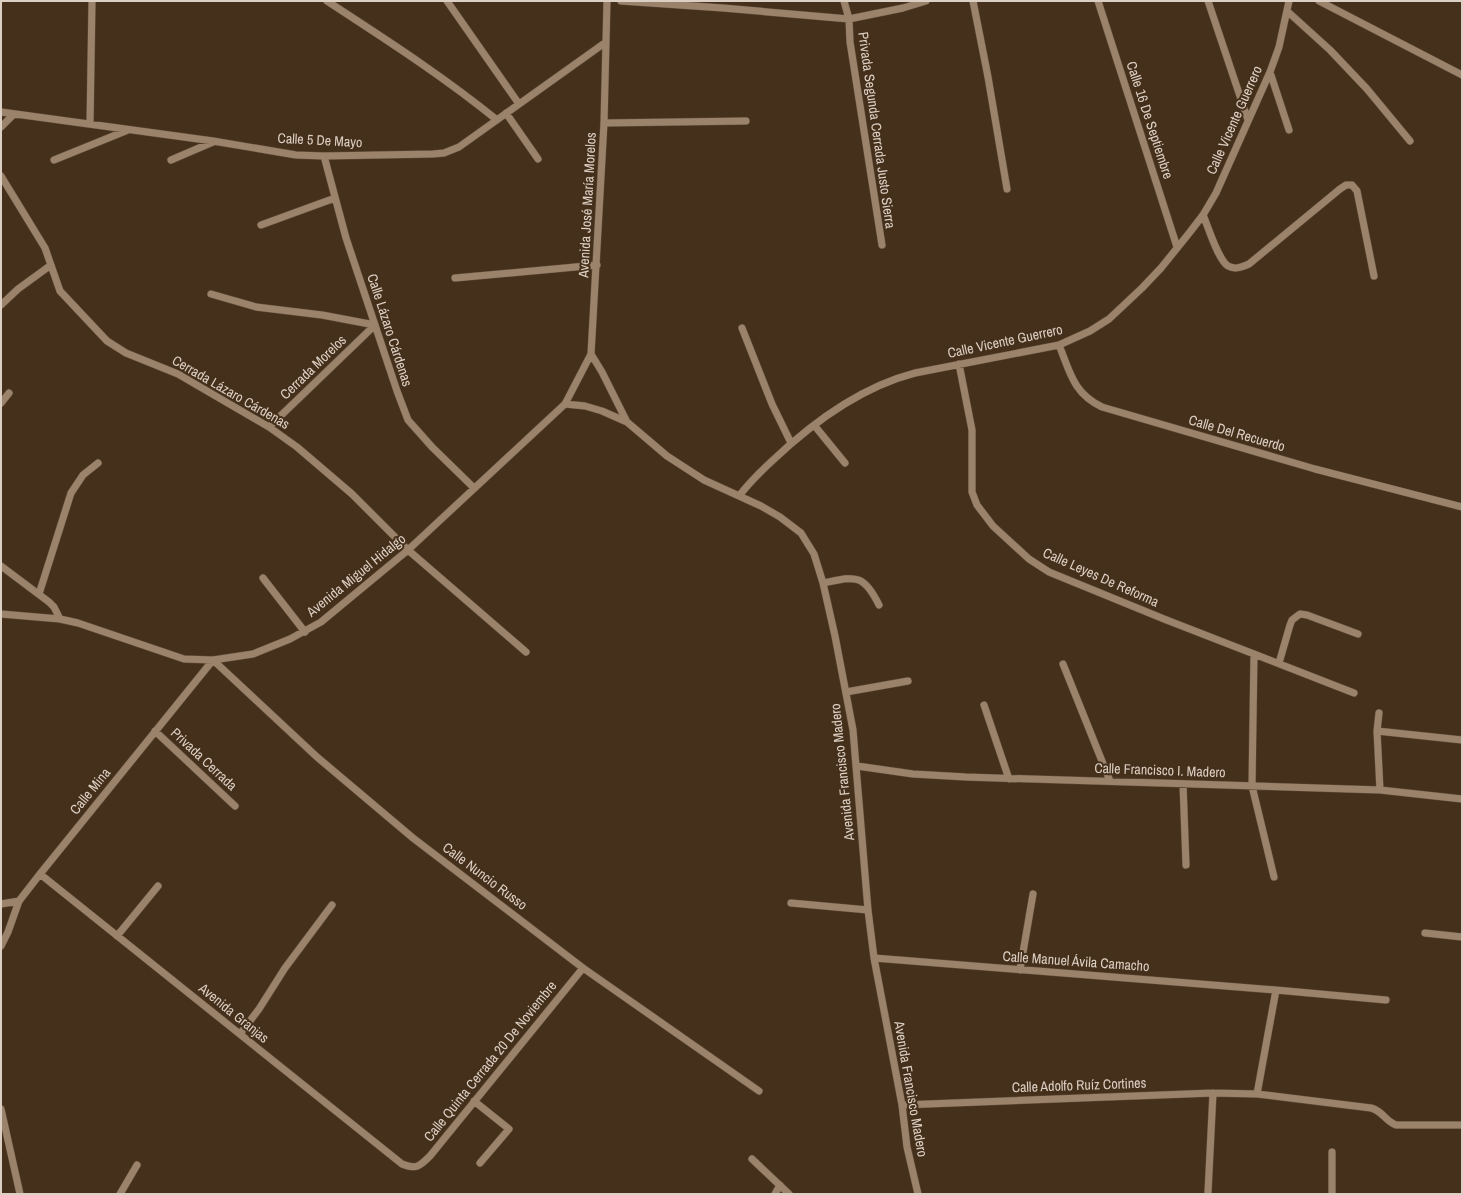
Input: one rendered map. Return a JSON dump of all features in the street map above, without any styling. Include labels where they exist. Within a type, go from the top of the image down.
[{"type":"street","points":[[90,124],[92,1]]},
{"type":"street","points":[[327,1],[440,76],[497,120]]},
{"type":"street","points":[[447,1],[519,104]]},
{"type":"street","name":"Avenida José María Morelos","points":[[565,404],[591,354],[604,123],[607,1]]},
{"type":"street","points":[[621,1],[723,4],[849,19],[903,8],[926,1]]},
{"type":"street","name":"Privada Segunda Cerrada Justo Sierra","points":[[844,1],[849,19],[850,42],[882,245]]},
{"type":"street","points":[[972,1],[985,62],[1006,189]]},
{"type":"street","name":"Calle 16 De Septiembre","points":[[1098,1],[1177,247]]},
{"type":"street","points":[[1208,1],[1248,120]]},
{"type":"street","name":"Calle Vicente Guerrero","points":[[739,496],[748,484],[791,443],[814,425],[858,397],[890,381],[916,373],[1014,355],[1059,344],[1090,331],[1109,319],[1161,268],[1203,215],[1216,192],[1270,72],[1279,47],[1289,1]]},
{"type":"street","points":[[1319,1],[1462,75]]},
{"type":"street","points":[[1287,11],[1330,50],[1367,89],[1410,141]]},
{"type":"street","name":"Calle 5 De Mayo","points":[[1,112],[296,155],[324,156],[444,153],[459,147],[606,42]]},
{"type":"street","points":[[1270,72],[1289,130]]},
{"type":"street","points":[[506,113],[538,159]]},
{"type":"street","points":[[1,127],[14,114]]},
{"type":"street","points":[[604,123],[746,121]]},
{"type":"street","points":[[54,160],[128,130]]},
{"type":"street","points":[[171,160],[213,142]]},
{"type":"street","name":"Calle Lázaro Cárdenas","points":[[324,156],[346,238],[374,325],[408,420],[432,447],[474,488]]},
{"type":"street","name":"Cerrada Lázaro Cárdenas","points":[[1,176],[45,248],[60,291],[107,341],[126,353],[178,374],[269,428],[297,447],[352,494],[408,550]]},
{"type":"street","points":[[1203,215],[1222,261],[1228,266],[1235,268],[1242,267],[1249,264],[1340,189],[1346,185],[1352,186],[1357,191],[1374,276]]},
{"type":"street","points":[[261,225],[335,198]]},
{"type":"street","points":[[1,304],[51,264]]},
{"type":"street","points":[[455,278],[597,265]]},
{"type":"street","points":[[211,294],[256,307],[322,315],[374,325]]},
{"type":"street","name":"Cerrada Morelos","points":[[269,428],[374,325]]},
{"type":"street","points":[[742,328],[772,404],[791,443]]},
{"type":"street","name":"Calle Del Recuerdo","points":[[1059,344],[1073,381],[1085,396],[1102,407],[1315,469],[1462,507]]},
{"type":"street","name":"Avenida Francisco Madero","points":[[591,354],[602,372],[627,422]]},
{"type":"street","name":"Calle Leyes De Reforma","points":[[959,364],[972,430],[972,492],[977,505],[993,526],[1029,560],[1049,572],[1354,693]]},
{"type":"street","points":[[1,403],[9,393]]},
{"type":"street","name":"Avenida Francisco Madero","points":[[565,404],[585,406],[602,411],[627,422],[667,456],[704,480],[761,506],[780,517],[801,533],[814,554],[823,583],[835,636],[853,730],[868,910],[874,958],[902,1105],[907,1148],[918,1194]]},
{"type":"street","name":"Avenida Miguel Hidalgo","points":[[1,614],[60,619],[78,623],[184,659],[213,660],[253,654],[304,632],[330,615],[408,550],[565,404]]},
{"type":"street","points":[[814,425],[845,463]]},
{"type":"street","points":[[40,594],[71,493],[82,475],[98,463]]},
{"type":"street","points":[[408,550],[526,652]]},
{"type":"street","points":[[1,566],[40,594],[54,607],[60,619]]},
{"type":"street","points":[[262,578],[304,632]]},
{"type":"street","points":[[823,583],[850,578],[861,581],[871,589],[879,604]]},
{"type":"street","points":[[1279,664],[1290,624],[1292,620],[1300,614],[1307,615],[1358,634]]},
{"type":"street","points":[[1254,654],[1252,786],[1274,877]]},
{"type":"street","name":"Calle Mina","points":[[1,946],[8,932],[19,901],[213,660]]},
{"type":"street","name":"Calle Nuncio Russo","points":[[213,660],[318,757],[370,803],[413,838],[583,968],[759,1091]]},
{"type":"street","points":[[1063,664],[1110,782]]},
{"type":"street","points":[[846,692],[908,681]]},
{"type":"street","points":[[984,706],[1009,779]]},
{"type":"street","points":[[1379,713],[1377,731],[1380,790]]},
{"type":"street","name":"Privada Cerrada","points":[[155,731],[235,806]]},
{"type":"street","points":[[1377,731],[1462,740]]},
{"type":"street","name":"Calle Francisco I. Madero","points":[[857,766],[912,774],[1009,779],[1380,790],[1462,799]]},
{"type":"street","points":[[1183,784],[1186,866]]},
{"type":"street","name":"Avenida Granjas","points":[[40,874],[402,1164],[408,1167],[415,1167]]},
{"type":"street","points":[[118,936],[158,886]]},
{"type":"street","points":[[1020,970],[1034,894]]},
{"type":"street","points":[[1,904],[19,901]]},
{"type":"street","points":[[791,903],[868,910]]},
{"type":"street","points":[[240,1034],[259,1009],[285,968],[332,905]]},
{"type":"street","points":[[1425,933],[1462,937]]},
{"type":"street","name":"Calle Manuel Ávila Camacho","points":[[874,958],[1386,1000]]},
{"type":"street","name":"Calle Quinta Cerrada 20 De Noviembre","points":[[415,1167],[422,1164],[430,1156],[583,968]]},
{"type":"street","points":[[1257,1094],[1276,990]]},
{"type":"street","points":[[1208,1192],[1213,1093]]},
{"type":"street","name":"Calle Adolfo Ruíz Cortines","points":[[902,1105],[1213,1093],[1257,1094],[1371,1108],[1377,1110],[1390,1123],[1396,1125],[1462,1125]]},
{"type":"street","points":[[474,1101],[509,1129],[480,1163]]},
{"type":"street","points":[[1,1109],[20,1194]]},
{"type":"street","points":[[1332,1152],[1332,1194]]},
{"type":"street","points":[[752,1159],[789,1194]]},
{"type":"street","points":[[120,1194],[137,1165]]},
{"type":"street","points":[[775,1194],[780,1185]]}]
